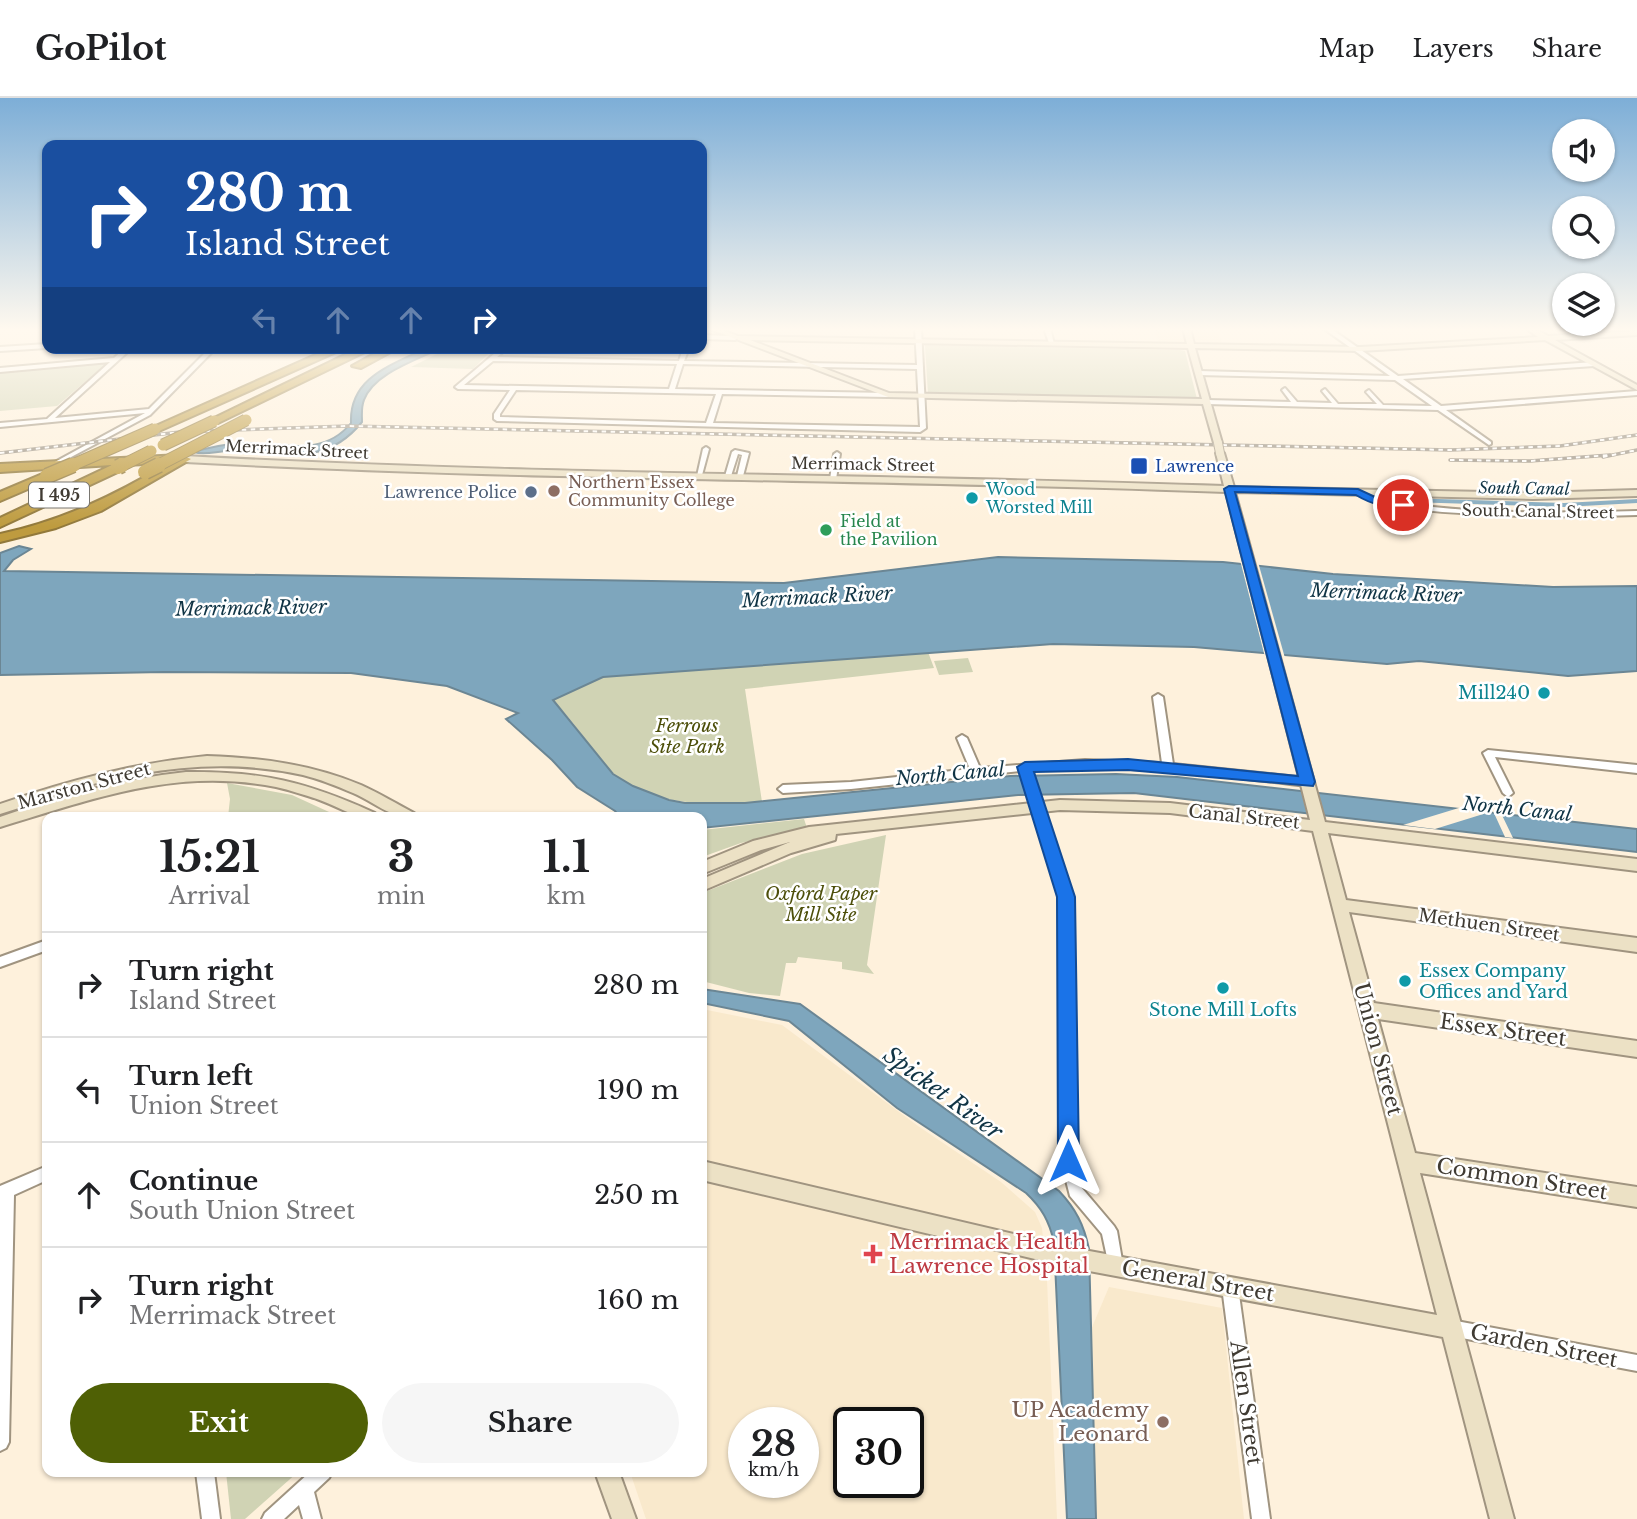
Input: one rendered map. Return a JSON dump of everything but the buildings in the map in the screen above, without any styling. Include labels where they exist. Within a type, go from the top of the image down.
[{"type":"highway","points":[[0,497],[232,394]]},
{"type":"highway","name":"I 495","points":[[0,523],[136,452],[154,447],[193,424],[256,394]]},
{"type":"highway","name":"I 495","points":[[0,515],[270,394]]},
{"type":"highway","points":[[0,537],[62,513],[295,394]]},
{"type":"highway","points":[[0,537],[35,531],[78,518],[185,460]]},
{"type":"highway","name":"Merrimack Street","points":[[0,468],[56,463],[185,460]]},
{"type":"main road","name":"Union Street","points":[[1205,394],[1502,1519]]},
{"type":"main road","points":[[888,395],[1207,402]]},
{"type":"main road","name":"Merrimack Street","points":[[185,460],[355,468],[1229,489],[1533,496],[1637,494]]},
{"type":"main road","name":"Marston Street","points":[[0,809],[86,781],[133,770],[228,760],[274,763],[321,773],[362,790],[400,812]]},
{"type":"main road","name":"Marston Street","points":[[0,822],[107,788],[183,776],[249,777],[286,783],[320,793],[360,812]]},
{"type":"main road","name":"Canal Street","points":[[707,867],[786,849],[851,829],[1037,802],[1170,808],[1318,820],[1637,865]]},
{"type":"main road","name":"Canal Street","points":[[707,882],[736,862]]},
{"type":"main road","name":"Methuen Street","points":[[1340,905],[1637,945]]},
{"type":"main road","name":"Essex Street","points":[[1368,1010],[1637,1049]]},
{"type":"main road","name":"Common Street","points":[[1407,1161],[1637,1197]]},
{"type":"main road","name":"General Street","points":[[707,1172],[1109,1265],[1451,1328]]},
{"type":"main road","points":[[609,1477],[624,1519]]},
{"type":"street","points":[[48,420],[77,394]]},
{"type":"street","points":[[56,463],[152,411],[168,394]]},
{"type":"street","points":[[510,394],[497,414],[497,419],[920,430],[923,428],[920,396]]},
{"type":"street","points":[[709,424],[718,394]]},
{"type":"street","points":[[849,394],[888,395]]},
{"type":"street","points":[[1287,394],[1295,404]]},
{"type":"street","points":[[1328,394],[1338,406]]},
{"type":"street","points":[[1371,394],[1382,407]]},
{"type":"street","points":[[1421,394],[1489,443]]},
{"type":"street","points":[[1207,402],[1441,408],[1599,394]]},
{"type":"street","points":[[0,425],[152,411]]},
{"type":"street","points":[[699,475],[706,449]]},
{"type":"street","points":[[728,476],[735,452],[746,453],[740,476]]},
{"type":"street","points":[[833,479],[837,454]]},
{"type":"street","name":"South Canal Street","points":[[1358,492],[1380,502],[1442,509],[1530,513],[1637,513]]},
{"type":"street","points":[[1158,697],[1168,767]]},
{"type":"street","points":[[962,738],[976,770]]},
{"type":"street","points":[[1508,793],[1488,753],[1637,769]]},
{"type":"street","points":[[783,789],[817,788],[976,770],[1026,770],[1100,764],[1168,767],[1308,786]]},
{"type":"street","points":[[1026,770],[1066,897],[1068,1161],[1071,1183],[1109,1231],[1109,1265]]},
{"type":"street","points":[[0,962],[42,947]]},
{"type":"street","points":[[0,1442],[3,1192],[42,1175]]},
{"type":"street","name":"Allen Street","points":[[1230,1287],[1261,1519]]},
{"type":"street","name":"Garden Street","points":[[1451,1328],[1637,1363]]},
{"type":"street","points":[[206,1477],[211,1519]]},
{"type":"street","points":[[271,1519],[317,1477]]},
{"type":"street","points":[[304,1489],[312,1519]]},
{"type":"shaded area","name":"Merrimack Health Lawrence Hospital","points":[[707,1010],[782,1025],[918,1126],[1001,1182],[1035,1212],[1042,1228],[1047,1280],[1057,1519],[646,1519],[632,1477],[707,1477]]},
{"type":"shaded area","name":"UP Academy Leonard","points":[[1109,1287],[1222,1308],[1244,1519],[1096,1519],[1090,1332]]},
{"type":"green space","points":[[0,394],[71,394],[57,406],[0,411]]},
{"type":"green space","points":[[945,394],[1196,394],[1197,399]]},
{"type":"green space","name":"Ferrous Site Park","points":[[928,652],[934,668],[745,689],[762,802],[682,802],[643,792],[625,783],[611,771],[552,700],[603,677]]},
{"type":"green space","points":[[968,658],[973,672],[939,675],[934,661]]},
{"type":"green space","points":[[227,783],[292,795],[329,812],[229,812],[230,799]]},
{"type":"green space","points":[[804,819],[807,828],[741,843],[707,855],[707,829]]},
{"type":"green space","name":"Oxford Paper Mill Site","points":[[886,835],[867,965],[874,974],[842,969],[842,962],[798,957],[796,963],[786,963],[780,996],[749,993],[707,982],[707,891],[802,854]]},
{"type":"green space","points":[[227,1477],[292,1477],[245,1519],[231,1519]]},
{"type":"water","points":[[357,394],[367,394],[362,408],[362,422],[348,436],[318,452],[194,452],[237,443],[314,445],[340,434],[351,423],[352,407]]},
{"type":"water","name":"Merrimack River","points":[[19,546],[31,549],[13,560],[4,571],[784,583],[998,557],[1223,562],[1333,574],[1553,587],[1637,586],[1637,671],[1568,676],[1419,661],[1387,664],[1194,647],[1053,644],[603,677],[553,700],[613,774],[633,786],[669,800],[685,803],[745,803],[1010,776],[1116,774],[1177,777],[1637,829],[1637,852],[1134,793],[1018,795],[707,827],[707,812],[616,812],[577,787],[552,760],[506,719],[518,713],[447,686],[351,673],[0,675],[0,553]]},
{"type":"water","points":[[707,990],[800,1004],[1059,1191],[1075,1211],[1085,1232],[1089,1249],[1096,1519],[1067,1519],[1054,1242],[1041,1210],[1026,1193],[897,1108],[789,1021],[707,1004]]},
{"type":"pier","points":[[1240,560],[1258,562],[1285,658],[1265,657]]},
{"type":"pier","points":[[1462,807],[1500,811],[1513,838],[1505,837],[1493,811],[1435,829],[1403,825]]},
{"type":"waterway","name":"South Canal","points":[[1410,500],[1564,505],[1637,501]]},
{"type":"railway","points":[[0,453],[180,432],[348,426],[1450,450],[1560,446],[1637,435]]},
{"type":"railway","points":[[1603,457],[1637,450]]},
{"type":"railway","points":[[1450,460],[1530,461],[1610,455]]},
{"type":"place","name":"Lawrence","points":[[1139,466]]},
{"type":"place","name":"Northern Essex Community College","points":[[554,491]]},
{"type":"place","name":"Lawrence Police","points":[[531,492]]},
{"type":"place","name":"Wood Worsted Mill","points":[[972,498]]},
{"type":"place","name":"Field at the Pavilion","points":[[826,530]]},
{"type":"place","name":"Mill240","points":[[1544,693]]},
{"type":"place","name":"Essex Company Offices and Yard","points":[[1405,981]]},
{"type":"place","name":"Stone Mill Lofts","points":[[1223,988]]},
{"type":"place","name":"Merrimack Health Lawrence Hospital","points":[[873,1254]]},
{"type":"place","name":"UP Academy Leonard","points":[[1163,1422]]},
{"type":"route","points":[[1068,1161],[1066,897],[1025,767],[1128,765],[1307,782],[1229,489],[1358,492],[1372,500],[1403,505]]},
{"type":"water label","name":"North Canal","points":[[950,774]]},
{"type":"water label","name":"North Canal","points":[[1517,809]]},
{"type":"water label","name":"Spicket River","points":[[943,1093]]}]
